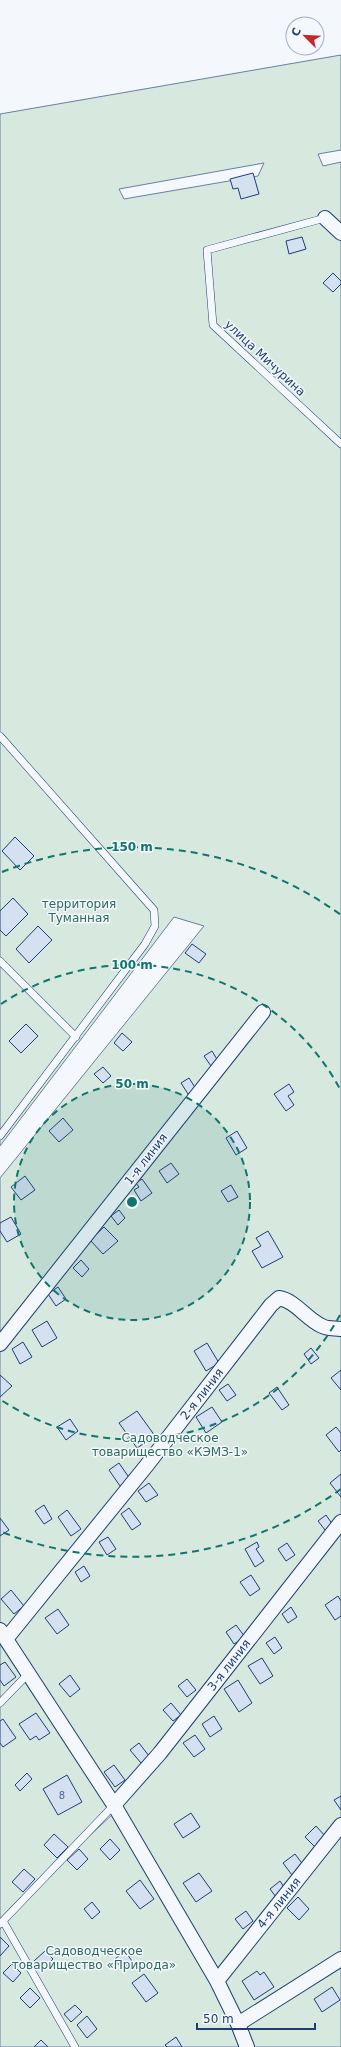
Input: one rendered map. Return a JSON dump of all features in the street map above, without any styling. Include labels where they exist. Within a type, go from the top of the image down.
[{"type":"street","points":[[325,218],[341,233]]},
{"type":"street","name":"1-я линия","points":[[0,1344],[263,1012]]},
{"type":"street","name":"2-я линия","points":[[3,1635],[148,1465],[271,1305],[279,1298],[288,1300],[298,1310],[323,1327],[341,1329]]},
{"type":"street","name":"3-я линия","points":[[114,1805],[160,1754],[341,1522]]},
{"type":"street","points":[[3,1635],[114,1805],[216,1981],[238,2024],[247,2047]]},
{"type":"street","name":"4-я линия","points":[[216,1981],[341,1825]]},
{"type":"street","points":[[238,2024],[341,1959]]},
{"type":"lane","name":"улица Мичурина","points":[[325,218],[207,250],[213,325],[341,444]]},
{"type":"lane","points":[[0,736],[154,910],[155,926],[144,944],[76,1037],[0,1136]]},
{"type":"lane","points":[[0,960],[76,1037]]},
{"type":"lane","points":[[0,1703],[28,1674]]},
{"type":"lane","points":[[75,2047],[1,1923],[114,1805]]},
{"type":"green space","points":[[341,55],[341,150],[318,154],[323,166],[341,162],[341,1954],[242,2017],[0,1624],[0,1178],[204,926],[174,917],[0,1146],[0,114]],"holes":[[[264,163],[258,176],[124,199],[119,189]]]},
{"type":"green space","points":[[0,1640],[109,1806],[0,1919]]},
{"type":"green space","name":"Садоводческое товарищество «Природа»","points":[[114,1813],[218,1992],[239,2047],[0,2047],[0,1929],[57,1866]]},
{"type":"green space","points":[[341,1967],[341,2047],[251,2047],[244,2028]]},
{"type":"building","points":[[253,173],[259,194],[241,199],[238,188],[233,189],[230,179]]},
{"type":"building","points":[[302,237],[306,249],[289,254],[286,241]]},
{"type":"building","points":[[333,273],[341,281],[341,284],[333,292],[323,283]]},
{"type":"building","points":[[15,837],[34,856],[20,870],[2,851]]},
{"type":"building","points":[[13,898],[28,914],[6,936],[0,930],[0,911]]},
{"type":"building","points":[[38,926],[52,940],[29,963],[16,949]]},
{"type":"building","points":[[192,944],[206,954],[199,963],[185,953]]},
{"type":"building","points":[[26,1024],[38,1036],[21,1053],[9,1041]]},
{"type":"building","points":[[122,1033],[132,1042],[123,1051],[114,1043]]},
{"type":"building","points":[[212,1051],[218,1061],[211,1066],[204,1056]]},
{"type":"building","points":[[103,1067],[111,1076],[103,1083],[94,1074]]},
{"type":"building","points":[[189,1078],[196,1089],[188,1094],[181,1083]]},
{"type":"building","points":[[289,1084],[294,1092],[288,1096],[294,1105],[286,1111],[274,1094]]},
{"type":"building","points":[[63,1118],[73,1130],[59,1142],[49,1131]]},
{"type":"building","points":[[237,1131],[247,1148],[236,1155],[226,1138]]},
{"type":"building","points":[[171,1163],[179,1174],[167,1183],[159,1171]]},
{"type":"building","points":[[25,1176],[35,1190],[21,1200],[11,1187]]},
{"type":"building","points":[[142,1179],[152,1193],[141,1201],[134,1190],[139,1187],[136,1183]]},
{"type":"building","points":[[231,1185],[238,1197],[228,1202],[221,1191]]},
{"type":"building","points":[[119,1210],[125,1218],[118,1225],[111,1216]]},
{"type":"building","points":[[11,1217],[21,1234],[7,1242],[0,1231],[0,1223]]},
{"type":"building","points":[[104,1227],[118,1241],[103,1254],[90,1240]]},
{"type":"building","points":[[268,1231],[283,1257],[262,1268],[252,1251],[261,1246],[256,1238]]},
{"type":"building","points":[[81,1260],[89,1269],[82,1277],[73,1268]]},
{"type":"building","points":[[58,1287],[66,1299],[56,1306],[48,1294]]},
{"type":"building","points":[[47,1321],[57,1338],[42,1347],[32,1330]]},
{"type":"building","points":[[23,1342],[32,1357],[20,1364],[12,1349]]},
{"type":"building","points":[[207,1343],[219,1363],[206,1371],[194,1351]]},
{"type":"building","points":[[311,1348],[319,1358],[311,1364],[304,1354]]},
{"type":"building","points":[[341,1370],[341,1390],[331,1378]]},
{"type":"building","points":[[0,1375],[12,1386],[0,1397]]},
{"type":"building","points":[[228,1384],[236,1395],[227,1401],[219,1390]]},
{"type":"building","points":[[277,1387],[289,1405],[282,1410],[269,1393]]},
{"type":"building","points":[[212,1407],[222,1422],[206,1433],[196,1417]]},
{"type":"building","points":[[137,1411],[155,1436],[137,1448],[119,1423]]},
{"type":"building","points":[[70,1419],[78,1431],[66,1440],[57,1427]]},
{"type":"building","points":[[336,1427],[341,1433],[341,1450],[339,1452],[326,1435]]},
{"type":"building","points":[[119,1463],[130,1479],[120,1486],[109,1470]]},
{"type":"building","points":[[341,1474],[341,1497],[330,1483]]},
{"type":"building","points":[[149,1483],[158,1495],[146,1502],[138,1491]]},
{"type":"building","points":[[44,1505],[52,1519],[44,1524],[35,1511]]},
{"type":"building","points":[[129,1508],[141,1524],[132,1530],[121,1514]]},
{"type":"building","points":[[67,1510],[81,1529],[71,1536],[58,1517]]},
{"type":"building","points":[[326,1515],[333,1525],[325,1530],[318,1521]]},
{"type":"building","points":[[0,1518],[9,1530],[0,1536]]},
{"type":"building","points":[[108,1537],[116,1549],[107,1555],[99,1542]]},
{"type":"building","points":[[257,1542],[259,1547],[256,1549],[264,1561],[255,1567],[245,1549]]},
{"type":"building","points":[[287,1543],[295,1555],[286,1561],[278,1549]]},
{"type":"building","points":[[84,1566],[90,1576],[81,1582],[75,1572]]},
{"type":"building","points":[[251,1575],[260,1589],[250,1596],[240,1582]]},
{"type":"building","points":[[11,1590],[24,1606],[14,1614],[1,1599]]},
{"type":"building","points":[[338,1596],[341,1601],[341,1616],[335,1620],[325,1605]]},
{"type":"building","points":[[291,1607],[297,1617],[288,1623],[282,1614]]},
{"type":"building","points":[[58,1609],[69,1625],[57,1634],[45,1618]]},
{"type":"building","points":[[236,1625],[245,1637],[234,1644],[226,1632]]},
{"type":"building","points":[[275,1637],[282,1648],[274,1654],[266,1643]]},
{"type":"building","points":[[262,1658],[273,1676],[260,1684],[248,1666]]},
{"type":"building","points":[[5,1662],[16,1677],[4,1686],[0,1680],[0,1665]]},
{"type":"building","points":[[70,1675],[80,1689],[70,1697],[59,1684]]},
{"type":"building","points":[[187,1679],[196,1690],[187,1697],[178,1686]]},
{"type":"building","points":[[238,1680],[252,1703],[239,1712],[224,1689]]},
{"type":"building","points":[[171,1703],[181,1715],[173,1721],[163,1710]]},
{"type":"building","points":[[36,1713],[50,1733],[39,1740],[36,1736],[30,1740],[19,1724]]},
{"type":"building","points":[[214,1716],[222,1729],[210,1737],[202,1724]]},
{"type":"building","points":[[3,1719],[16,1738],[3,1747],[0,1743],[0,1721]]},
{"type":"building","points":[[195,1735],[205,1749],[194,1757],[183,1743]]},
{"type":"building","points":[[139,1743],[149,1756],[141,1763],[130,1750]]},
{"type":"building","points":[[114,1765],[125,1780],[115,1787],[104,1772]]},
{"type":"building","points":[[27,1773],[32,1779],[20,1791],[15,1785]]},
{"type":"building","points":[[67,1775],[82,1802],[58,1815],[43,1789]]},
{"type":"building","points":[[341,1796],[341,1810],[334,1800]]},
{"type":"building","points":[[191,1813],[200,1827],[183,1838],[174,1824]]},
{"type":"building","points":[[316,1826],[326,1837],[315,1847],[305,1837]]},
{"type":"building","points":[[54,1834],[68,1847],[57,1858],[44,1845]]},
{"type":"building","points":[[110,1839],[120,1850],[110,1860],[100,1849]]},
{"type":"building","points":[[79,1849],[88,1859],[77,1870],[67,1860]]},
{"type":"building","points":[[295,1854],[304,1866],[292,1875],[283,1863]]},
{"type":"building","points":[[24,1869],[35,1879],[23,1892],[12,1882]]},
{"type":"building","points":[[199,1873],[212,1891],[196,1902],[183,1883]]},
{"type":"building","points":[[140,1880],[154,1899],[140,1909],[126,1891]]},
{"type":"building","points":[[280,1881],[286,1890],[276,1897],[270,1889]]},
{"type":"building","points":[[298,1897],[309,1909],[299,1920],[287,1908]]},
{"type":"building","points":[[92,1902],[100,1912],[92,1919],[84,1909]]},
{"type":"building","points":[[246,1911],[253,1921],[243,1929],[235,1919]]},
{"type":"building","points":[[0,1937],[9,1946],[0,1956]]},
{"type":"building","points":[[45,1951],[53,1959],[42,1970],[34,1961]]},
{"type":"building","points":[[125,1951],[132,1961],[122,1969],[115,1959]]},
{"type":"building","points":[[12,1964],[21,1973],[13,1982],[3,1973]]},
{"type":"building","points":[[257,1971],[260,1975],[264,1972],[274,1987],[254,2000],[242,1981]]},
{"type":"building","points":[[144,1974],[158,1993],[146,2002],[132,1983]]},
{"type":"building","points":[[332,1987],[340,2000],[322,2012],[314,1999]]},
{"type":"building","points":[[30,1988],[40,1998],[30,2008],[20,1998]]},
{"type":"building","points":[[75,2005],[82,2012],[71,2022],[64,2014]]},
{"type":"building","points":[[87,2016],[97,2029],[87,2038],[77,2025]]},
{"type":"building","points":[[176,2037],[182,2047],[167,2047],[165,2045]]},
{"type":"building","points":[[41,2040],[48,2047],[34,2047]]},
{"type":"park label","name":"территория Туманная","points":[[79,911]]},
{"type":"park label","name":"Садоводческое товарищество «КЭМЗ-1»","points":[[170,1445]]}]
